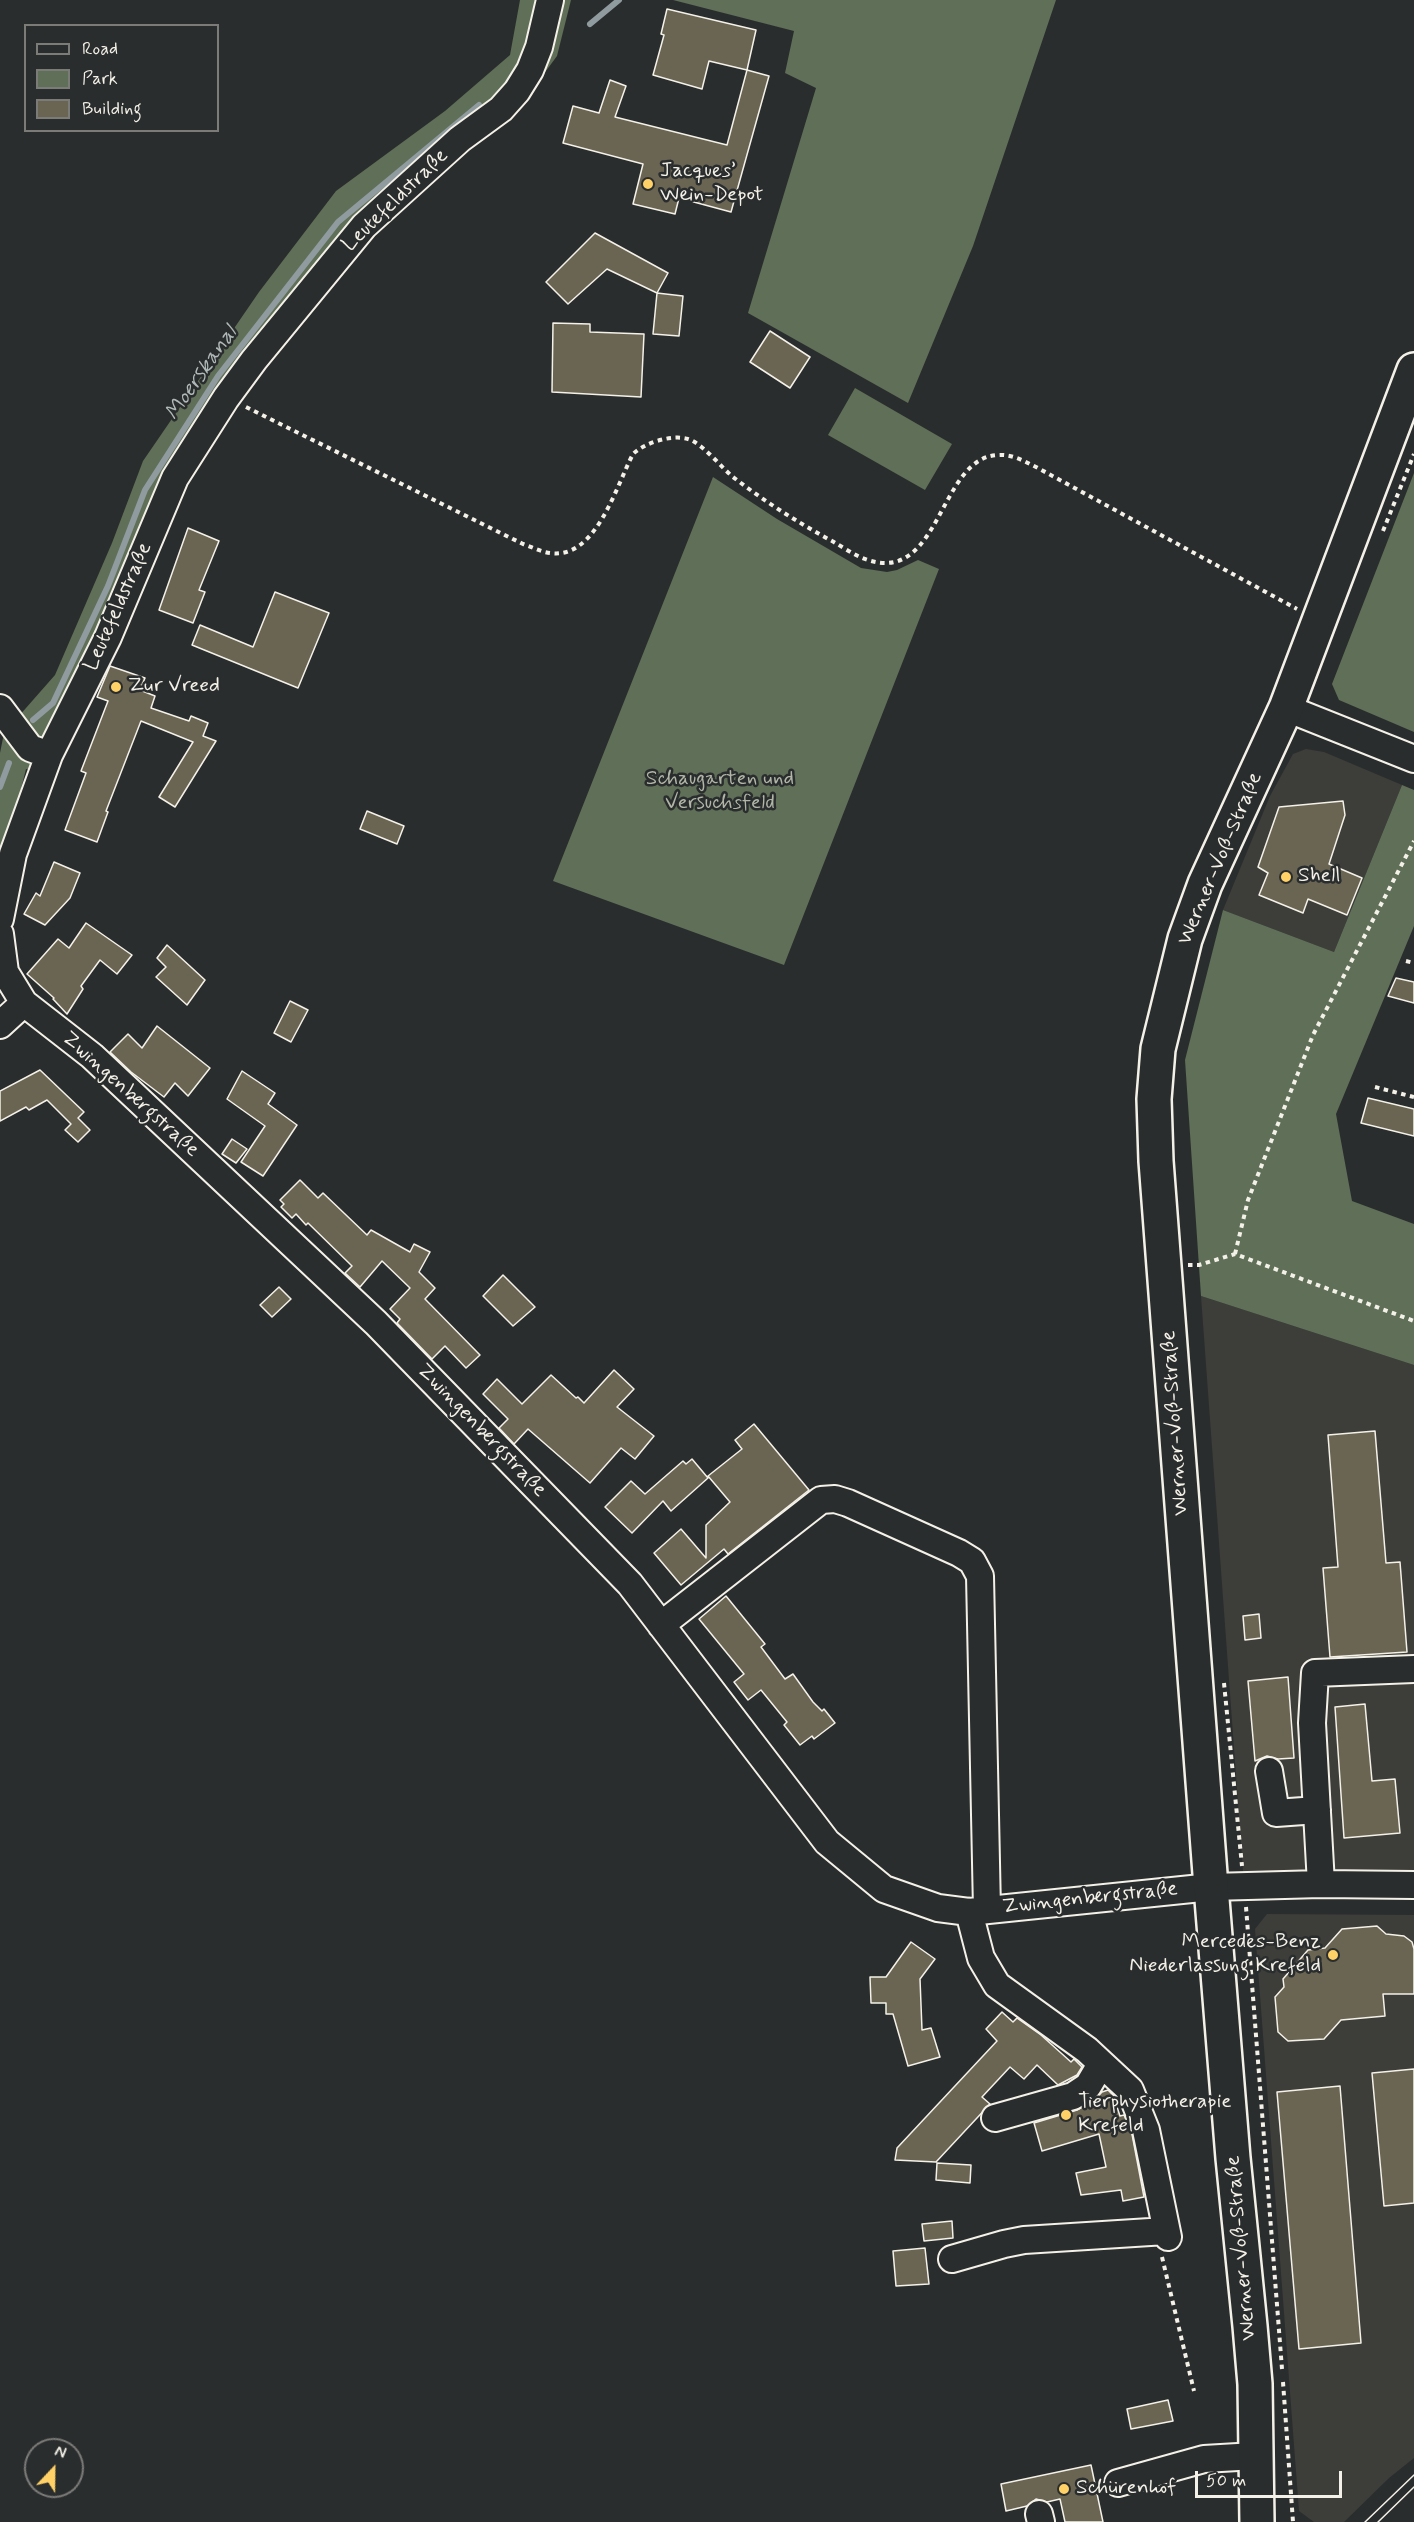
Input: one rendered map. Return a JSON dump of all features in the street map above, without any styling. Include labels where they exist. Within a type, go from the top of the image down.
[{"type":"main road","name":"Werner-Voß-Straße","points":[[1257,2522],[1252,2350],[1233,2158],[1211,1887],[1156,1161],[1154,1100],[1158,1049],[1185,939],[1205,884],[1286,708],[1414,370]]},
{"type":"street","name":"Leutefeldstraße","points":[[49,755],[108,637],[175,478],[226,398],[364,226],[460,139],[501,109],[517,91],[530,70],[542,38],[550,0]]},
{"type":"street","points":[[0,708],[30,748],[49,755],[12,854],[0,919]]},
{"type":"street","points":[[1286,708],[1414,759]]},
{"type":"street","name":"Zwingenbergstraße","points":[[0,934],[5,972],[24,1003],[92,1056],[376,1323],[630,1584],[827,1842],[884,1889],[938,1908],[978,1911],[1244,1885],[1414,1885]]},
{"type":"street","points":[[0,1025],[24,1003]]},
{"type":"street","points":[[661,1625],[821,1500],[835,1499],[848,1503],[972,1561],[980,1576],[978,1911]]},
{"type":"street","points":[[1321,1884],[1312,1723],[1315,1673],[1414,1669]]},
{"type":"street","points":[[1269,1771],[1276,1813],[1317,1810]]},
{"type":"street","name":"Zwingenbergstraße","points":[[978,1911],[981,1958],[997,1986],[1087,2050],[1130,2090],[1142,2120],[1156,2173],[1167,2234]]},
{"type":"street","points":[[995,2118],[1073,2096],[1088,2086],[1101,2064]]},
{"type":"street","points":[[952,2259],[1012,2242],[1167,2234]]},
{"type":"street","points":[[1118,2483],[1204,2459],[1255,2456]]},
{"type":"path","points":[[226,398],[523,544],[548,553],[568,552],[577,548],[591,536],[633,454],[640,447],[654,441],[679,438],[692,441],[728,473],[774,506],[858,556],[880,562],[901,559],[918,548],[963,477],[977,461],[995,454],[1012,456],[1294,609],[1320,619]]},
{"type":"path","points":[[1380,539],[1414,454]]},
{"type":"path","points":[[1235,1254],[1248,1200],[1313,1035],[1414,840]]},
{"type":"path","points":[[1406,961],[1414,963]]},
{"type":"path","points":[[1375,1087],[1414,1097]]},
{"type":"path","points":[[1164,1265],[1199,1265],[1235,1254],[1414,1321]]},
{"type":"path","points":[[1224,1682],[1244,1885],[1293,2522]]},
{"type":"path","points":[[1167,2234],[1161,2253],[1194,2391]]},
{"type":"shaded area","points":[[1306,749],[1324,752],[1402,785],[1334,952],[1223,910],[1270,796],[1293,754]]},
{"type":"shaded area","points":[[1201,1296],[1414,1365],[1414,1885],[1244,1885]]},
{"type":"shaded area","points":[[1267,1914],[1414,1915],[1414,2458],[1389,2478],[1344,2522],[1314,2522],[1299,2511],[1255,1929]]},
{"type":"green space","points":[[520,0],[571,0],[557,56],[529,94],[376,226],[331,278],[195,460],[55,775],[26,769],[0,872],[0,753],[4,733],[55,675],[112,543],[143,461],[259,292],[336,191],[445,111],[510,55]]},
{"type":"green space","points":[[673,0],[1056,0],[973,246],[908,403],[748,313],[816,88],[785,73],[794,31]]},
{"type":"green space","points":[[855,388],[952,444],[925,490],[828,435]]},
{"type":"green space","points":[[1414,473],[1414,732],[1339,700],[1332,684]]},
{"type":"green space","name":"Schaugarten und Versuchsfeld","points":[[713,477],[777,519],[861,568],[887,572],[918,560],[939,569],[784,965],[553,881]]},
{"type":"green space","points":[[1402,785],[1414,790],[1414,926],[1336,1114],[1352,1201],[1414,1224],[1414,1365],[1201,1296],[1185,1060],[1223,910],[1334,952]]},
{"type":"building","points":[[667,9],[756,30],[747,70],[709,61],[702,89],[653,75],[664,35],[661,34]]},
{"type":"building","points":[[747,70],[769,76],[731,212],[679,198],[675,214],[633,204],[643,164],[563,143],[573,106],[599,113],[610,80],[626,86],[615,117],[727,145]]},
{"type":"building","points":[[595,233],[668,273],[657,293],[607,269],[568,304],[546,282]]},
{"type":"building","points":[[657,293],[683,296],[679,336],[653,334]]},
{"type":"building","points":[[553,323],[590,324],[590,332],[644,334],[641,397],[552,392]]},
{"type":"building","points":[[770,331],[810,357],[790,388],[750,362]]},
{"type":"building","points":[[188,528],[219,541],[199,590],[205,592],[193,623],[159,610]]},
{"type":"building","points":[[275,592],[329,613],[298,688],[192,645],[200,625],[253,647]]},
{"type":"building","points":[[110,666],[145,678],[140,690],[155,696],[151,708],[189,721],[191,716],[208,723],[203,736],[216,741],[175,807],[159,797],[193,742],[141,721],[106,811],[108,812],[97,842],[65,830],[86,773],[81,771],[108,701],[97,697]]},
{"type":"building","points":[[1343,801],[1345,815],[1329,864],[1362,878],[1347,915],[1308,899],[1303,913],[1259,895],[1268,873],[1258,867],[1279,807]]},
{"type":"building","points":[[367,811],[404,826],[397,844],[360,829]]},
{"type":"building","points":[[54,862],[80,873],[70,898],[45,925],[24,914],[36,893],[40,896]]},
{"type":"building","points":[[86,923],[132,955],[117,974],[100,960],[81,986],[83,989],[67,1014],[54,998],[27,974],[58,939],[69,948]]},
{"type":"building","points":[[167,945],[205,980],[187,1005],[156,977],[166,967],[157,958]]},
{"type":"building","points":[[1396,978],[1414,982],[1414,1003],[1388,996]]},
{"type":"building","points":[[290,1001],[308,1010],[291,1042],[274,1033]]},
{"type":"building","points":[[157,1026],[210,1068],[188,1096],[175,1083],[164,1097],[131,1072],[110,1052],[128,1034],[142,1048]]},
{"type":"building","points":[[40,1070],[84,1112],[78,1118],[90,1130],[78,1142],[65,1130],[71,1124],[47,1100],[29,1110],[26,1107],[0,1121],[0,1091]]},
{"type":"building","points":[[242,1071],[275,1093],[268,1104],[297,1125],[263,1176],[241,1162],[265,1126],[227,1099]]},
{"type":"building","points":[[1368,1098],[1414,1109],[1414,1136],[1361,1123]]},
{"type":"building","points":[[232,1139],[247,1149],[236,1163],[222,1154]]},
{"type":"building","points":[[300,1180],[318,1198],[323,1193],[367,1235],[371,1230],[410,1252],[414,1244],[430,1252],[419,1272],[435,1288],[425,1299],[480,1355],[466,1368],[445,1346],[432,1359],[397,1323],[400,1319],[390,1309],[410,1288],[382,1261],[360,1287],[345,1273],[352,1266],[308,1223],[306,1225],[296,1214],[292,1218],[281,1207],[284,1204],[280,1200]]},
{"type":"building","points":[[503,1275],[535,1307],[513,1326],[483,1296]]},
{"type":"building","points":[[279,1287],[291,1299],[272,1317],[260,1305]]},
{"type":"building","points":[[614,1370],[634,1389],[617,1407],[654,1436],[635,1459],[621,1448],[590,1483],[528,1429],[514,1444],[499,1428],[508,1419],[483,1394],[497,1379],[522,1404],[551,1375],[584,1403]]},
{"type":"building","points":[[754,1424],[809,1490],[728,1554],[724,1549],[681,1585],[654,1553],[681,1529],[706,1558],[706,1525],[730,1502],[708,1476],[742,1449],[735,1440]]},
{"type":"building","points":[[1375,1431],[1386,1563],[1400,1562],[1407,1652],[1330,1657],[1323,1568],[1338,1567],[1328,1435]]},
{"type":"building","points":[[692,1459],[708,1478],[671,1511],[663,1501],[632,1533],[605,1507],[631,1481],[645,1494],[683,1461],[686,1464]]},
{"type":"building","points":[[726,1596],[765,1644],[761,1647],[785,1679],[793,1674],[813,1702],[822,1711],[824,1709],[835,1723],[814,1739],[812,1736],[800,1745],[784,1725],[787,1722],[761,1690],[748,1700],[734,1682],[744,1674],[699,1619]]},
{"type":"building","points":[[1259,1614],[1261,1638],[1245,1640],[1243,1616]]},
{"type":"building","points":[[1288,1677],[1294,1758],[1278,1759],[1267,1756],[1255,1761],[1248,1681]]},
{"type":"building","points":[[1365,1704],[1372,1781],[1395,1779],[1400,1833],[1344,1838],[1335,1707]]},
{"type":"building","points":[[1377,1926],[1386,1934],[1404,1936],[1412,1942],[1414,1994],[1383,1994],[1385,2016],[1341,2020],[1324,2039],[1288,2041],[1278,2032],[1275,1997],[1284,1987],[1283,1979],[1308,1950],[1325,1948],[1342,1929]]},
{"type":"building","points":[[911,1942],[935,1959],[920,1979],[922,2030],[931,2028],[940,2057],[908,2066],[893,2014],[886,2014],[886,2003],[871,2003],[870,1977],[886,1977]]},
{"type":"building","points":[[1002,2012],[1013,2022],[1017,2018],[1041,2035],[1071,2062],[1074,2059],[1082,2067],[1077,2075],[1058,2085],[1037,2065],[1024,2079],[1010,2067],[982,2097],[990,2104],[936,2162],[895,2160],[897,2148],[997,2041],[986,2029]]},
{"type":"building","points":[[1414,2069],[1414,2203],[1384,2206],[1372,2073]]},
{"type":"building","points":[[1340,2086],[1361,2343],[1299,2349],[1277,2092]]},
{"type":"building","points":[[1108,2090],[1113,2095],[1120,2116],[1124,2115],[1132,2134],[1144,2197],[1123,2201],[1121,2190],[1081,2195],[1076,2173],[1106,2167],[1099,2134],[1042,2151],[1034,2123],[1077,2110]]},
{"type":"building","points":[[937,2163],[971,2165],[970,2183],[936,2180]]},
{"type":"building","points":[[952,2221],[953,2238],[924,2241],[922,2224]]},
{"type":"building","points":[[925,2248],[929,2284],[896,2286],[893,2251]]},
{"type":"building","points":[[1168,2400],[1173,2421],[1131,2429],[1127,2409]]},
{"type":"building","name":"Schürenhof","points":[[1091,2465],[1103,2522],[1065,2522],[1060,2499],[1047,2502],[1036,2499],[1027,2506],[1006,2511],[1001,2484]]},
{"type":"waterway","name":"Moerskanal","points":[[590,24],[619,0]]},
{"type":"waterway","name":"Moerskanal","points":[[33,720],[53,703],[108,586],[145,490],[218,376],[338,222],[479,105]]},
{"type":"waterway","name":"Moerskanal","points":[[0,787],[9,763]]},
{"type":"tram line","points":[[1365,2522],[1414,2475]]},
{"type":"tram line","points":[[1378,2522],[1414,2487]]},
{"type":"place","name":"Jacques’ Wein-Depot","points":[[648,184]]},
{"type":"place","name":"Zur Vreed","points":[[116,687]]},
{"type":"place","name":"Shell","points":[[1286,877]]},
{"type":"place","name":"Mercedes-Benz Niederlassung Krefeld","points":[[1333,1955]]},
{"type":"place","name":"Tierphysiotherapie Krefeld","points":[[1066,2115]]},
{"type":"place","name":"Schürenhof","points":[[1064,2489]]}]
